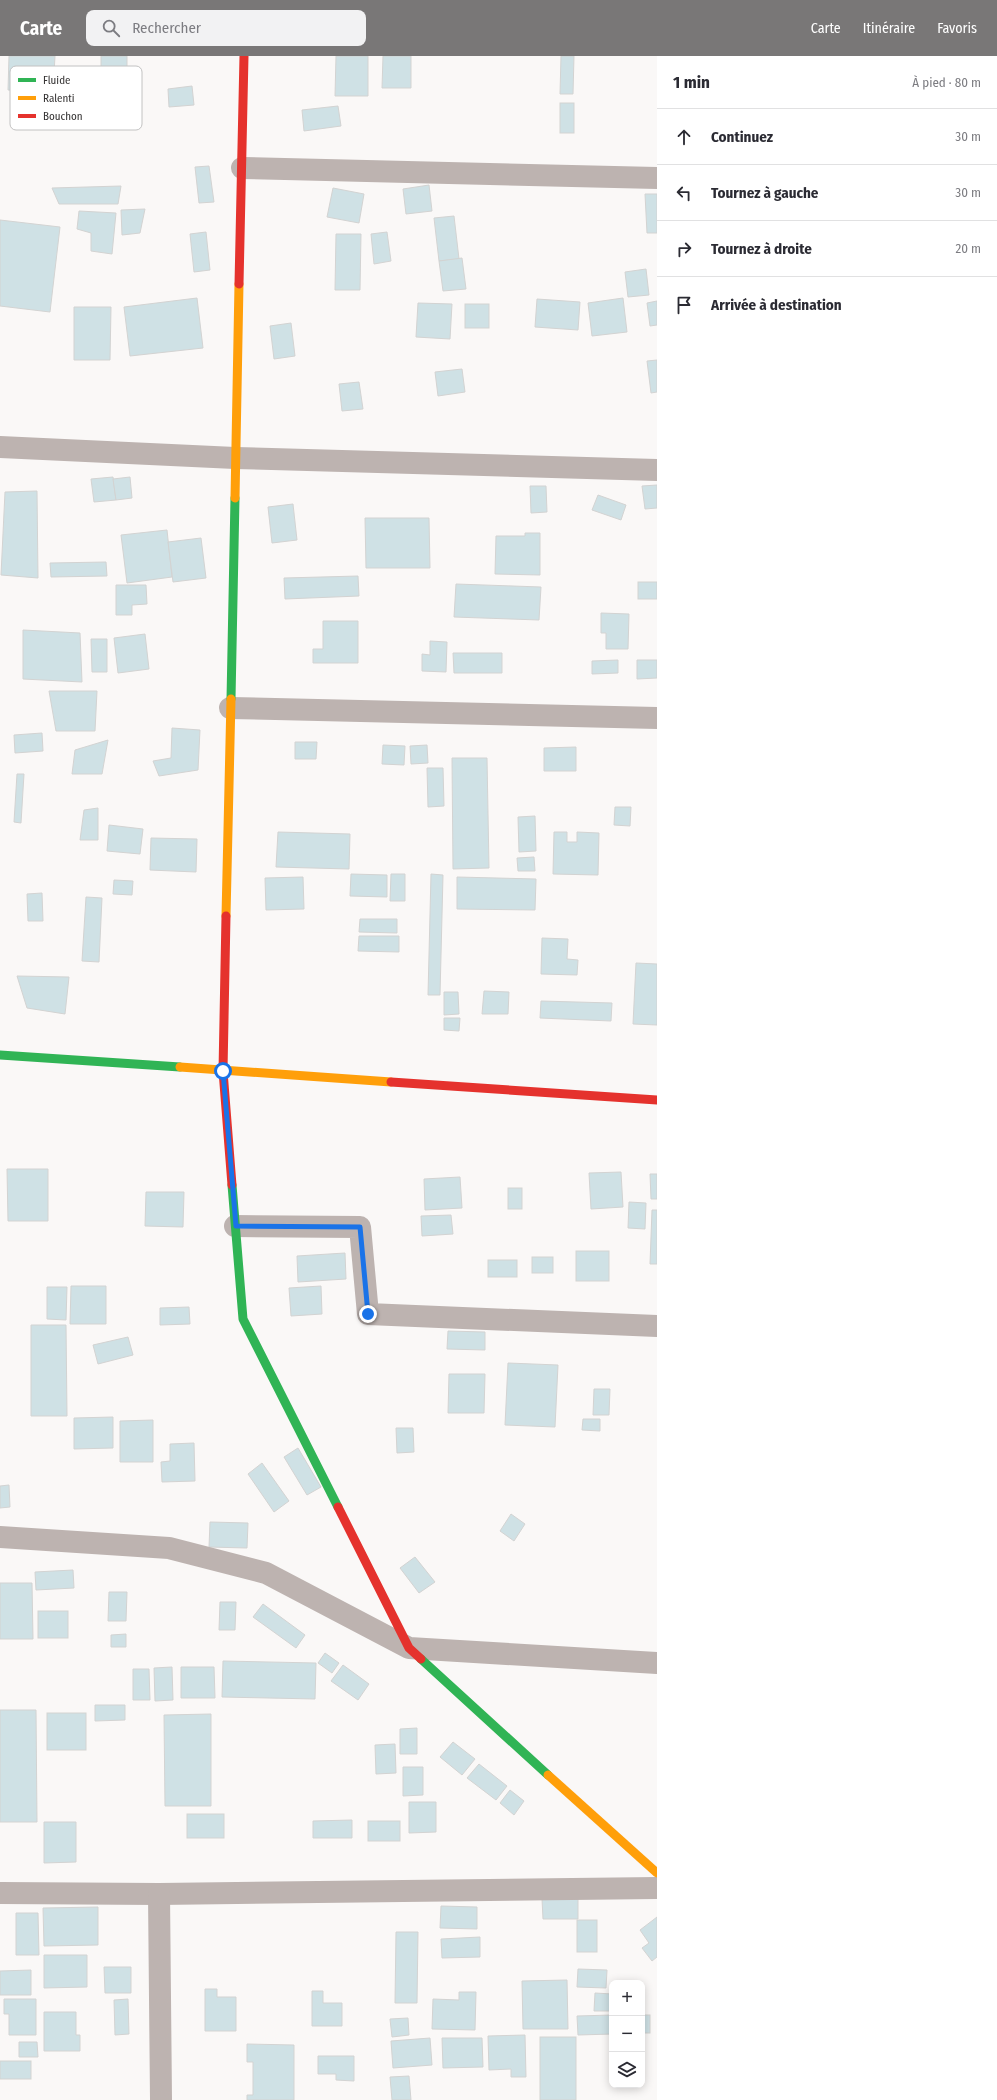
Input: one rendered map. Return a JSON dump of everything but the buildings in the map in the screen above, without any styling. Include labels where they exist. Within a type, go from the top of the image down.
[{"type":"street","points":[[244,56],[223,1071],[243,1318],[409,1648]]},
{"type":"street","points":[[242,168],[657,178]]},
{"type":"street","points":[[0,447],[236,458],[657,470]]},
{"type":"street","points":[[230,708],[657,718]]},
{"type":"street","points":[[0,1055],[657,1100]]},
{"type":"street","points":[[236,1226],[360,1227],[368,1314],[657,1326]]},
{"type":"street","points":[[0,1538],[169,1548],[266,1573],[409,1648],[657,1873]]},
{"type":"street","points":[[409,1648],[657,1663]]},
{"type":"street","points":[[0,1893],[159,1894],[657,1888]]},
{"type":"street","points":[[159,1894],[161,2100]]},
{"type":"traffic: fast","points":[[231,699],[235,498]]},
{"type":"traffic: fast","points":[[0,1055],[180,1067]]},
{"type":"traffic: fast","points":[[232,1185],[243,1319],[338,1507]]},
{"type":"traffic: fast","points":[[421,1659],[548,1775]]},
{"type":"traffic: slow","points":[[235,498],[239,284]]},
{"type":"traffic: slow","points":[[226,916],[231,699]]},
{"type":"traffic: slow","points":[[180,1067],[391,1082]]},
{"type":"traffic: slow","points":[[548,1775],[657,1873]]},
{"type":"traffic: jam","points":[[239,284],[244,56]]},
{"type":"traffic: jam","points":[[226,916],[223,1071],[232,1185]]},
{"type":"traffic: jam","points":[[391,1082],[657,1100]]},
{"type":"traffic: jam","points":[[338,1507],[409,1648],[421,1659]]},
{"type":"route","points":[[223,1071],[236,1226],[360,1227],[368,1314]]}]
